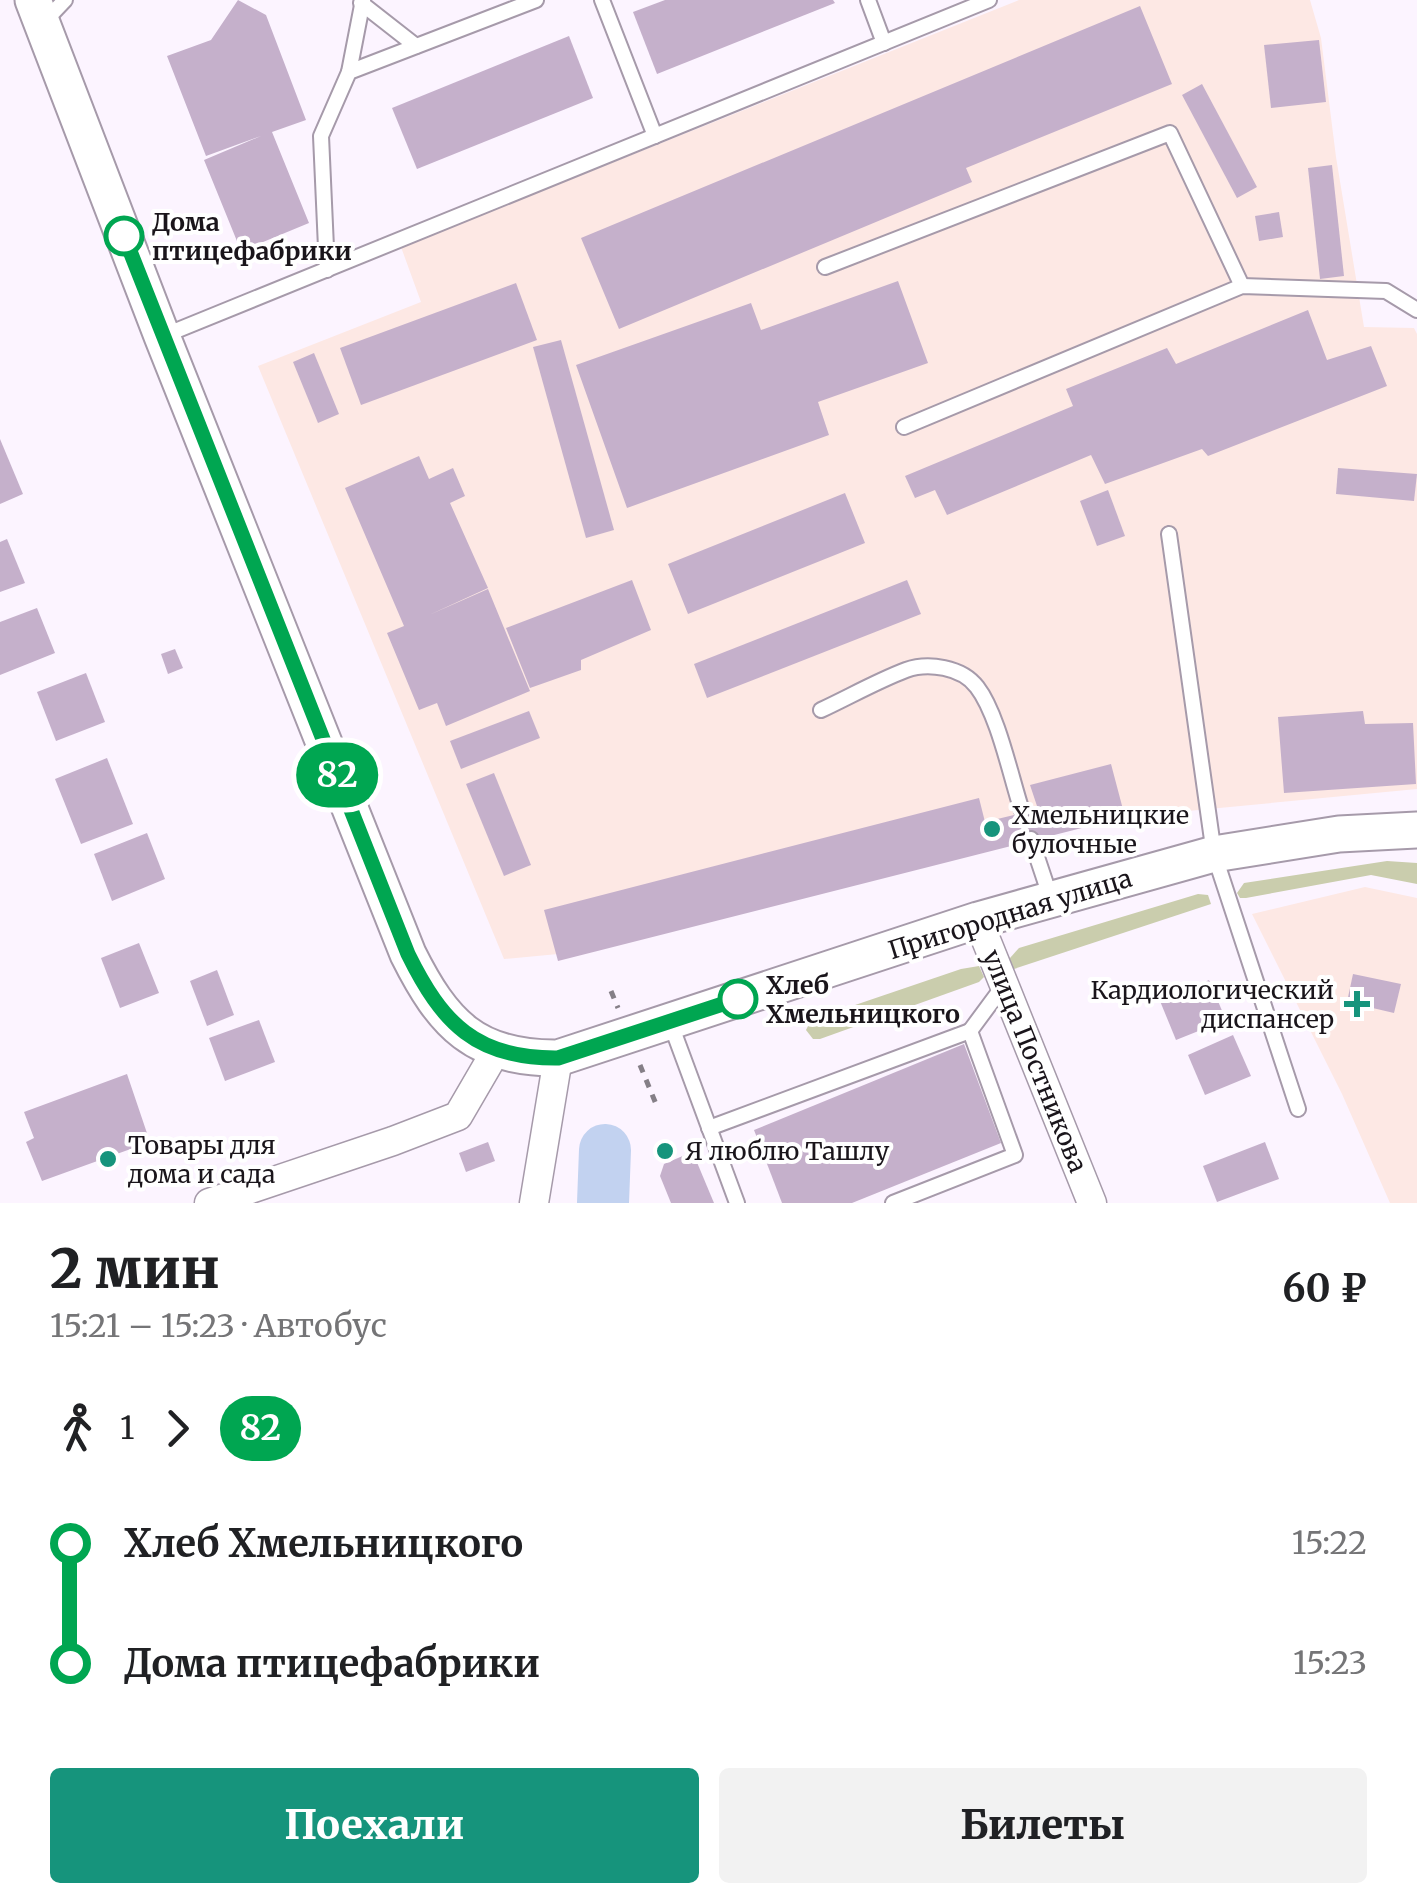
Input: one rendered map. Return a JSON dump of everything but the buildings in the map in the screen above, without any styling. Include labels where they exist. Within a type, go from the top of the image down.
[{"type":"street","name":"Пригородная улица","points":[[47,8],[162,336],[408,954],[435,1006],[474,1038],[527,1058],[558,1058],[978,920],[1214,854],[1339,834],[1417,830]]},
{"type":"street","name":"улица Постникова","points":[[978,920],[1092,1203]]},
{"type":"street","points":[[209,1203],[393,1142],[458,1116],[497,1049]]},
{"type":"street","points":[[533,1202],[558,1058]]},
{"type":"lane","points":[[349,72],[536,0]]},
{"type":"lane","points":[[602,0],[655,136]]},
{"type":"lane","points":[[868,0],[884,43]]},
{"type":"lane","points":[[162,336],[989,0]]},
{"type":"lane","points":[[327,270],[321,136],[349,72],[362,2],[416,46]]},
{"type":"lane","points":[[825,266],[1170,133],[1242,286]]},
{"type":"lane","points":[[904,426],[1242,286],[1386,291],[1417,310]]},
{"type":"lane","points":[[1169,534],[1214,854],[1298,1110]]},
{"type":"lane","points":[[821,710],[910,668],[939,667],[958,672],[976,685],[989,708],[1022,811]]},
{"type":"lane","points":[[1031,839],[1051,900]]},
{"type":"lane","points":[[709,1128],[970,1031],[1004,985]]},
{"type":"lane","points":[[669,1022],[737,1203]]},
{"type":"lane","points":[[893,1203],[1014,1154],[970,1031]]},
{"type":"shaded area","points":[[1019,0],[1310,0],[1321,38],[1364,327],[1414,328],[1417,334],[1417,789],[1114,818],[558,954],[504,959],[258,366],[421,302],[401,247]]},
{"type":"shaded area","name":"Кардиологический диспансер","points":[[1365,887],[1417,898],[1417,1203],[1390,1203],[1342,1094],[1252,914]]},
{"type":"green space","points":[[1387,861],[1417,863],[1417,884],[1371,875],[1246,898],[1237,893],[1244,883]]},
{"type":"green space","points":[[1198,894],[1208,895],[1211,904],[1011,970],[1010,958],[1019,948]]},
{"type":"green space","points":[[979,966],[984,977],[979,982],[820,1039],[813,1039],[806,1030],[811,1020]]},
{"type":"waterway","points":[[603,1203],[605,1150]]},
{"type":"bus line","name":"82","points":[[124,236],[408,954],[435,1006],[474,1038],[497,1049],[527,1058],[558,1058],[738,999]]},
{"type":"place","name":"Дома птицефабрики","points":[[124,236]]},
{"type":"place","name":"Хмельницкие булочные","points":[[992,829]]},
{"type":"place","name":"Хлеб Хмельницкого","points":[[738,999]]},
{"type":"place","name":"Кардиологический диспансер","points":[[1357,1004]]},
{"type":"place","name":"Я люблю Ташлу","points":[[665,1151]]},
{"type":"place","name":"Товары для дома и сада","points":[[108,1159]]}]
